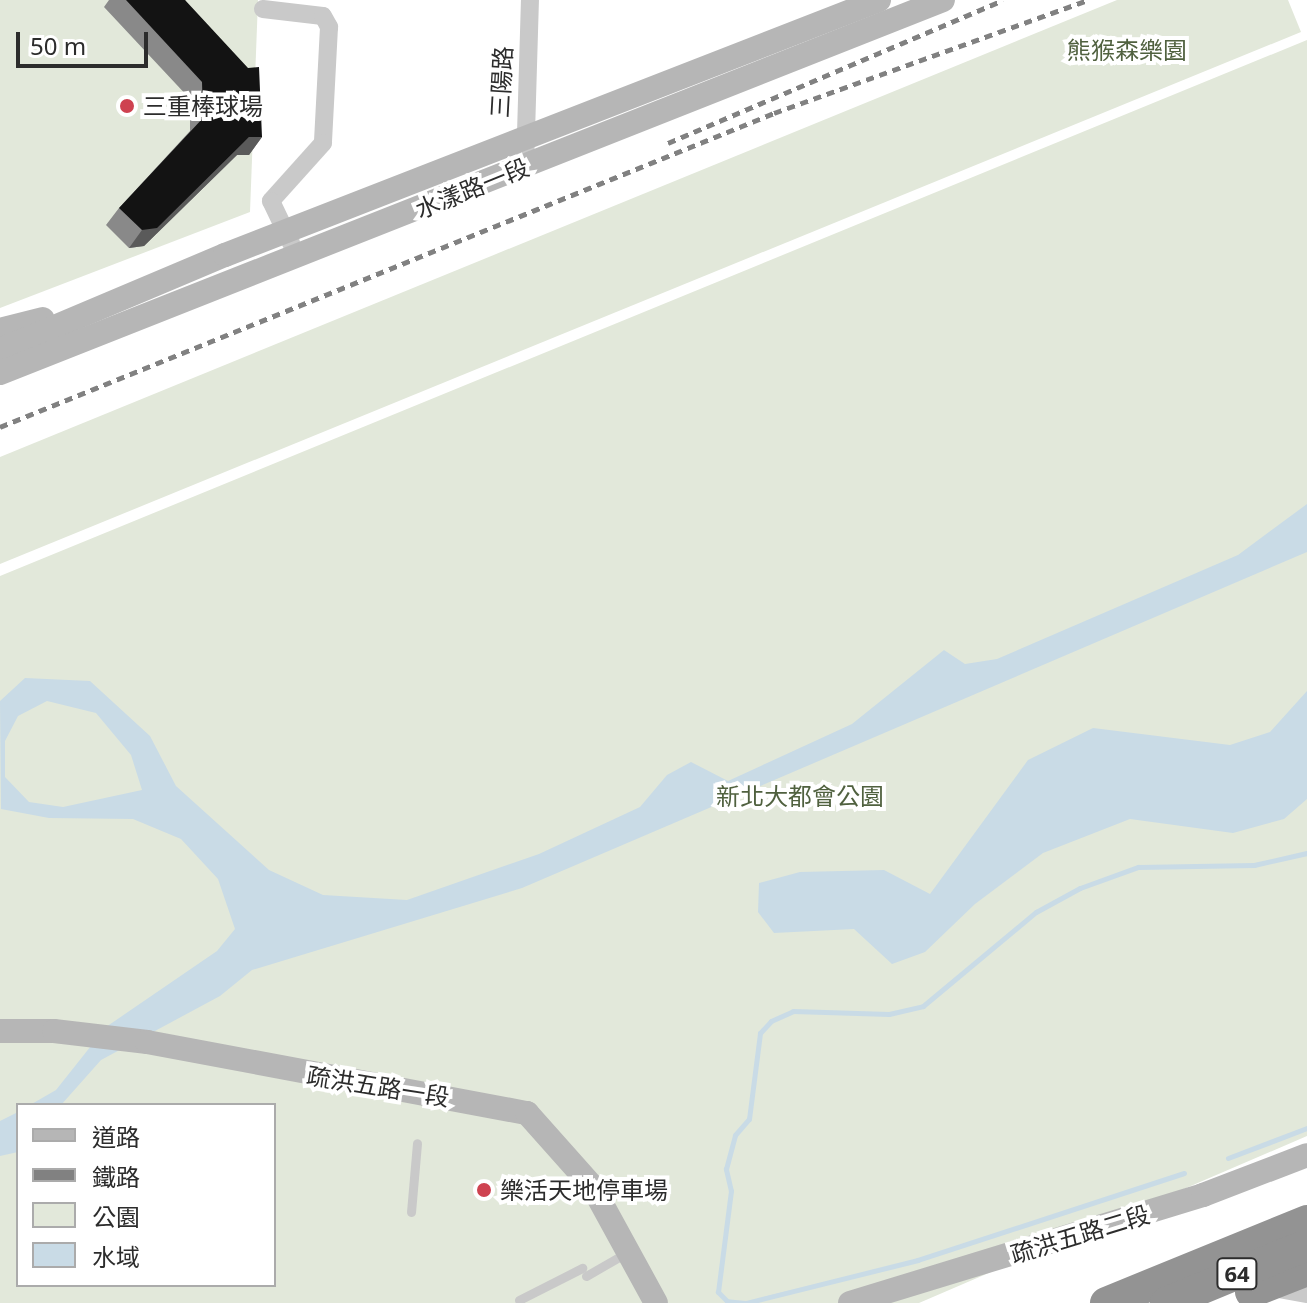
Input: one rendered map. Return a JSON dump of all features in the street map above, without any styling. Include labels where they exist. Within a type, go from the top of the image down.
[{"type":"highway","points":[[1106,1303],[1307,1221]]},
{"type":"highway","name":"64","points":[[1166,1303],[1307,1245]]},
{"type":"highway","name":"64","points":[[1222,1303],[1307,1270]]},
{"type":"highway","points":[[1260,1303],[1307,1281]]},
{"type":"street","name":"三陽路","points":[[525,167],[523,139],[530,0]]},
{"type":"street","name":"水漾路一段","points":[[0,350],[287,232],[879,0]]},
{"type":"street","name":"水漾路一段","points":[[0,373],[297,259],[943,0]]},
{"type":"street","points":[[263,9],[323,16],[329,27],[323,143],[271,201],[297,259]]},
{"type":"street","points":[[0,330],[127,297]]},
{"type":"street","name":"疏洪五路一段","points":[[0,1031],[88,1034],[147,1042],[527,1113],[592,1186],[656,1303]]},
{"type":"street","name":"疏洪五路二段","points":[[850,1303],[1203,1195],[1307,1155]]},
{"type":"street","points":[[1149,1303],[1238,1282],[1307,1294]]},
{"type":"lane","points":[[411,1212],[417,1143]]},
{"type":"lane","points":[[519,1300],[628,1252]]},
{"type":"green space","name":"三重棒球場","points":[[0,0],[258,0],[250,212],[0,308]]},
{"type":"green space","name":"熊猴森樂園","points":[[1117,0],[1288,0],[1301,32],[0,564],[0,457]]},
{"type":"green space","name":"新北大都會公園","points":[[1307,40],[1307,1136],[919,1303],[0,1303],[0,576]]},
{"type":"water","points":[[1307,504],[1307,552],[522,888],[252,970],[220,996],[101,1060],[63,1103],[33,1103],[56,1090],[106,1027],[217,951],[235,929],[218,879],[181,839],[133,819],[49,818],[1,809],[0,701],[25,678],[90,681],[150,736],[176,786],[269,870],[323,895],[407,900],[539,854],[640,807],[667,775],[691,762],[728,781],[852,724],[944,650],[965,664],[997,659],[1238,555]],"holes":[[[47,701],[96,713],[131,755],[142,790],[63,807],[29,802],[5,777],[5,741],[18,716]]]},
{"type":"water","points":[[1307,691],[1307,799],[1284,819],[1233,833],[1130,819],[1043,853],[975,904],[925,952],[892,964],[854,929],[774,933],[758,912],[759,883],[800,872],[884,870],[930,894],[1028,760],[1093,728],[1230,745],[1270,732]]},
{"type":"water","points":[[16,1113],[16,1152],[0,1156],[0,1121]]},
{"type":"building","points":[[126,0],[185,0],[248,68],[259,67],[262,137],[249,137],[157,228],[142,230],[119,208],[203,118],[202,82]]},
{"type":"waterway","points":[[1184,1173],[918,1260],[745,1303],[727,1301],[718,1292],[731,1191],[726,1169],[735,1135],[749,1119],[760,1033],[771,1021],[793,1011],[889,1014],[923,1006],[1036,912],[1080,888],[1138,867],[1254,865],[1307,853]]},
{"type":"waterway","points":[[1228,1158],[1307,1128]]},
{"type":"railway","points":[[668,143],[1003,0]]},
{"type":"railway","points":[[0,427],[774,113],[1088,0]]},
{"type":"place","name":"三重棒球場","points":[[127,106]]},
{"type":"place","name":"樂活天地停車場","points":[[484,1190]]}]
